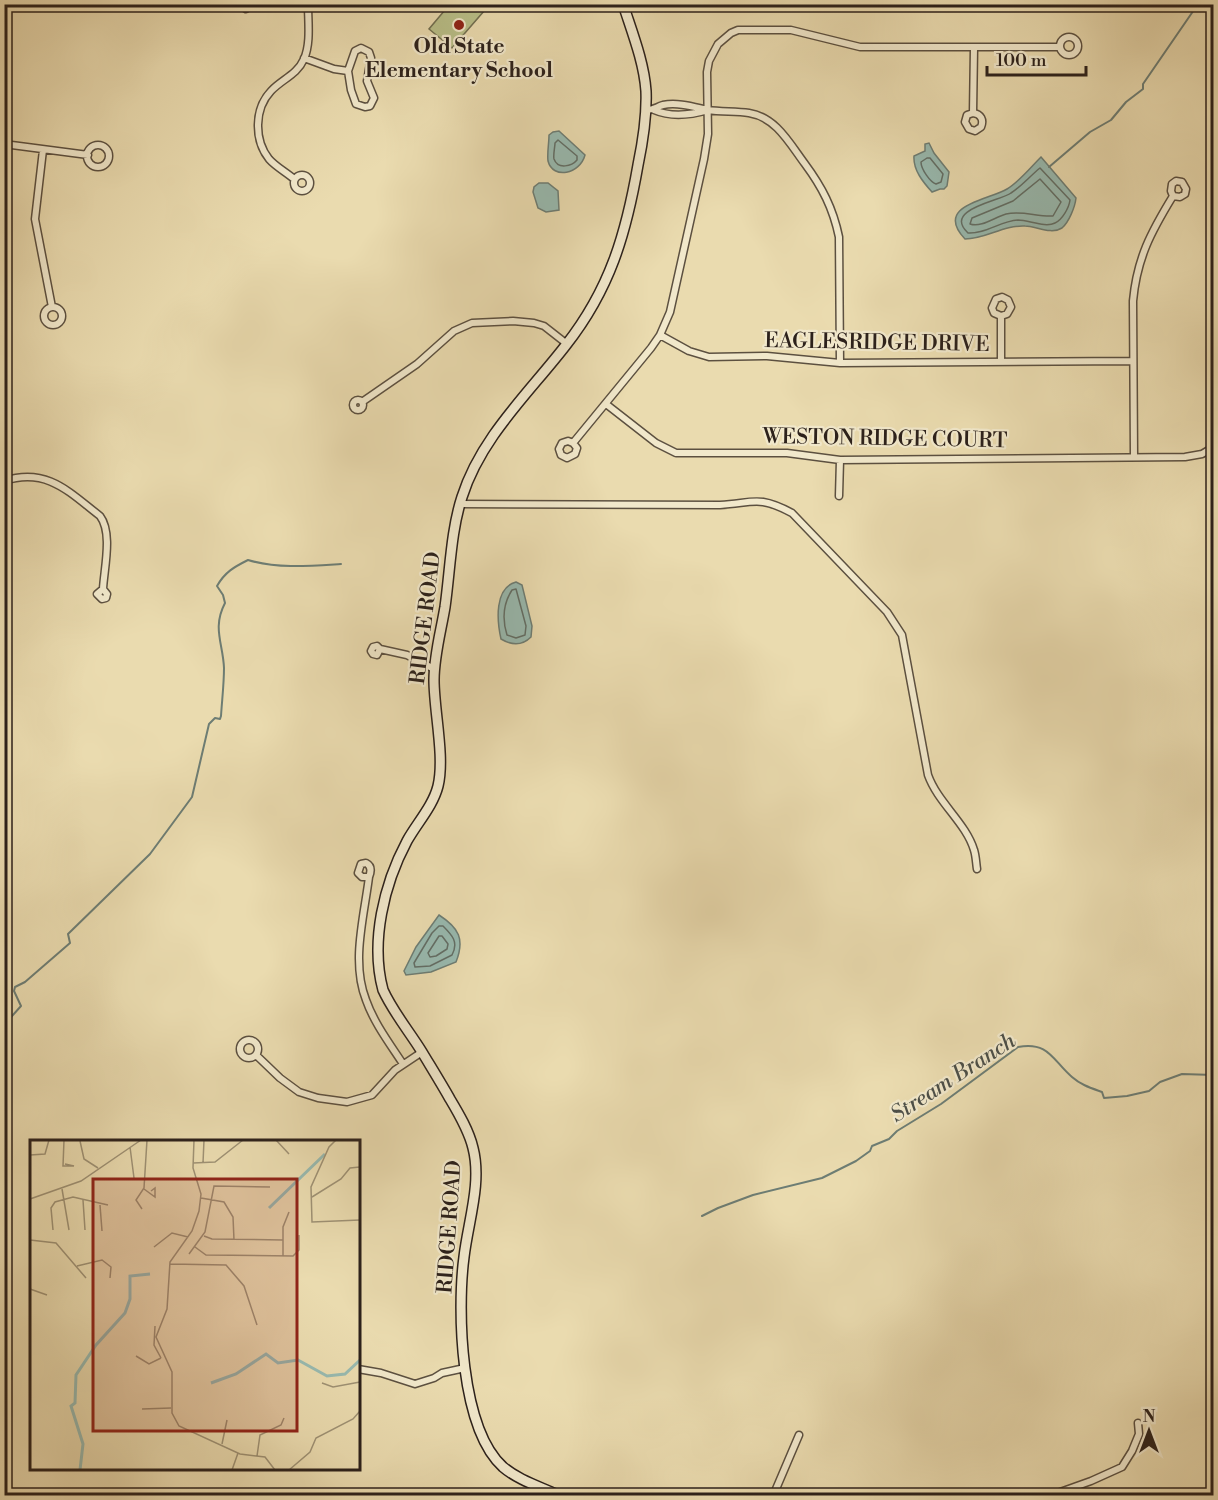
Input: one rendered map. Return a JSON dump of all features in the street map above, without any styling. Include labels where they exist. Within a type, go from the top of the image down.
[{"type":"street","points":[[239,4],[246,9],[254,4]]},
{"type":"street","points":[[294,179],[277,166],[264,150],[260,142],[258,121],[260,111],[270,92],[296,72],[304,58],[308,40],[308,4]]},
{"type":"street","name":"RIDGE ROAD","points":[[560,1496],[513,1474],[492,1454],[480,1428],[469,1394],[465,1368],[462,1289],[463,1258],[473,1204],[475,1160],[469,1135],[455,1108],[383,990],[379,969],[379,940],[382,918],[397,862],[432,801],[440,776],[434,669],[459,504],[476,462],[490,439],[567,344],[594,306],[613,264],[634,187],[650,110],[642,67],[623,4]]},
{"type":"street","points":[[573,442],[660,335],[672,306],[704,159],[709,110],[707,72],[709,61],[718,44],[731,33],[738,30],[791,30],[860,47],[1060,47]]},
{"type":"street","points":[[361,48],[367,50],[371,58],[367,81],[374,98],[370,106],[356,104],[348,71],[356,51],[361,48]]},
{"type":"street","points":[[973,113],[974,48]]},
{"type":"street","points":[[304,58],[334,69],[348,71]]},
{"type":"street","points":[[650,110],[662,105],[747,112],[765,118],[783,134],[823,188],[833,211],[839,237],[840,363]]},
{"type":"street","points":[[4,144],[88,155]]},
{"type":"street","points":[[43,150],[35,219],[52,307]]},
{"type":"street","points":[[1134,457],[1133,301],[1138,267],[1144,246],[1173,196]]},
{"type":"street","points":[[1001,316],[1001,362]]},
{"type":"street","points":[[362,402],[417,364],[454,331],[472,323],[506,321],[534,323],[550,330],[567,344]]},
{"type":"street","name":"EAGLESRIDGE DRIVE","points":[[660,335],[689,351],[709,357],[767,356],[840,363],[1134,361]]},
{"type":"street","name":"WESTON RIDGE COURT","points":[[606,404],[656,443],[676,453],[787,453],[840,460],[1134,457],[1194,456],[1214,447]]},
{"type":"street","points":[[839,496],[840,460]]},
{"type":"street","points":[[4,481],[25,476],[50,480],[100,516],[104,521],[107,535],[103,590]]},
{"type":"street","points":[[459,504],[720,505],[753,500],[772,504],[792,513],[887,612],[902,635],[928,776],[933,788],[968,837],[974,850],[977,869]]},
{"type":"street","points":[[380,649],[416,658],[434,669]]},
{"type":"street","points":[[369,877],[358,964],[362,987],[373,1015],[403,1064]]},
{"type":"street","points":[[256,1055],[299,1092],[337,1102],[356,1101],[372,1095],[403,1064],[422,1052]]},
{"type":"street","points":[[360,1369],[416,1384],[442,1373],[465,1368]]},
{"type":"street","points":[[1049,1496],[1122,1467],[1139,1434],[1138,1423]]},
{"type":"street","points":[[773,1496],[800,1435]]},
{"type":"green space","points":[[450,4],[476,5],[484,11],[452,48],[429,29]]},
{"type":"water","points":[[559,131],[585,155],[578,167],[566,172],[555,171],[548,161],[549,135]]},
{"type":"water","points":[[929,143],[949,172],[947,186],[932,192],[919,176],[914,161],[914,156],[925,151],[925,144]]},
{"type":"water","points":[[1041,157],[1076,198],[1065,225],[1053,231],[1017,226],[965,239],[957,228],[956,218],[959,211],[967,205],[1007,189]]},
{"type":"water","points":[[539,183],[548,183],[558,191],[559,210],[546,212],[538,208],[533,192],[534,187]]},
{"type":"water","points":[[516,582],[522,585],[532,626],[531,637],[516,644],[501,639],[498,615],[504,591]]},
{"type":"water","points":[[439,915],[456,930],[460,940],[456,962],[431,972],[406,975],[404,971],[416,947]]},
{"type":"waterway","points":[[1049,167],[1090,132],[1111,120],[1126,102],[1143,89],[1143,84],[1198,4]]},
{"type":"waterway","points":[[4,1025],[21,1006],[14,991],[15,987],[25,982],[70,943],[68,934],[150,854],[192,797],[209,724],[215,718],[220,719],[221,716],[224,668],[219,620],[225,603],[217,586],[220,581],[230,570],[248,560],[282,566],[341,564]]},
{"type":"waterway","name":"Stream Branch","points":[[702,1216],[753,1195],[822,1178],[856,1161],[870,1151],[872,1146],[889,1139],[897,1131],[941,1104],[1018,1047],[1037,1047],[1044,1050],[1075,1080],[1102,1092],[1104,1098],[1149,1091],[1160,1082],[1182,1074],[1214,1075]]},
{"type":"place","name":"Old State Elementary School","points":[[459,25]]}]
